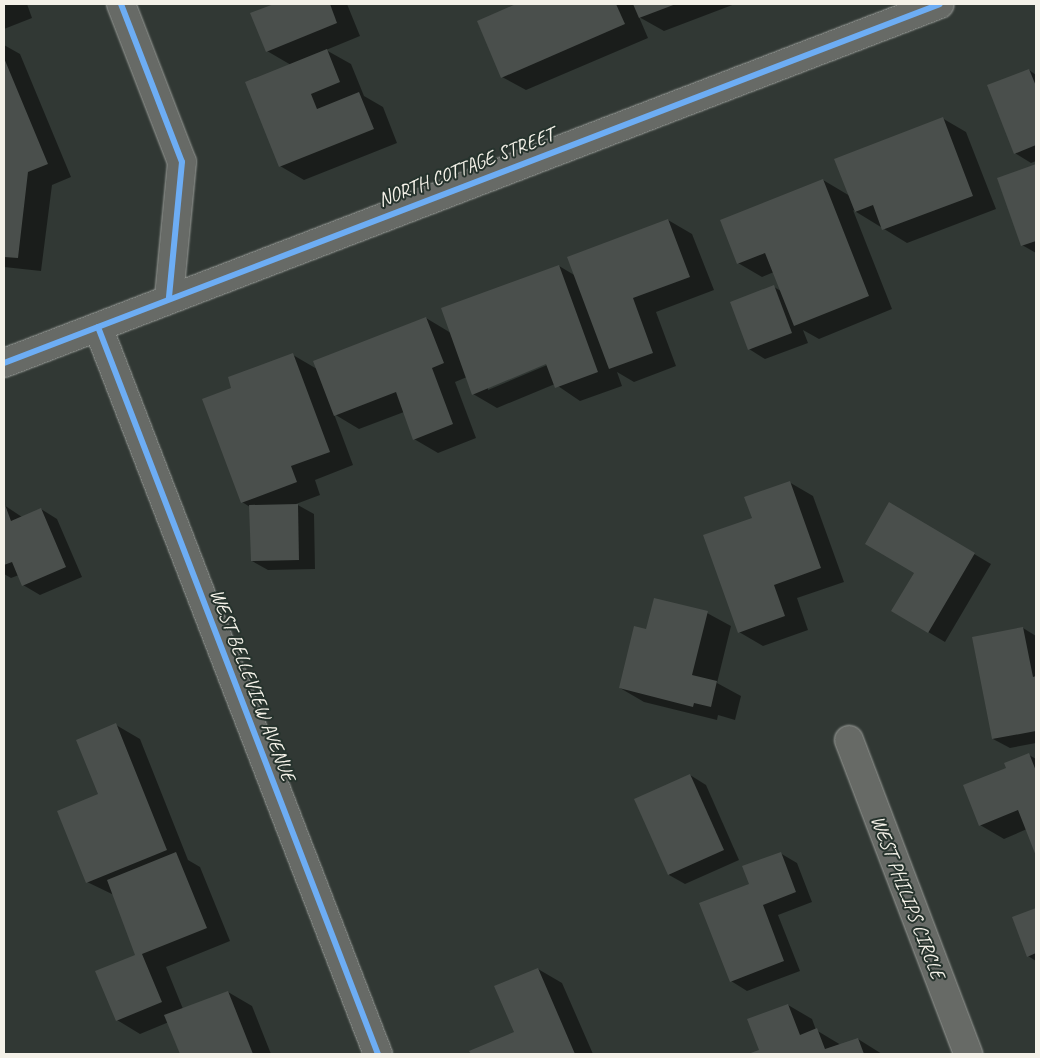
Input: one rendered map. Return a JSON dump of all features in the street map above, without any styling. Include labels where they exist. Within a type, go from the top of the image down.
[{"type":"street","points":[[121,4],[182,162],[169,298]]},
{"type":"street","name":"NORTH COTTAGE STREET","points":[[4,363],[169,298],[940,4]]},
{"type":"street","name":"WEST BELLEVIEW AVENUE","points":[[98,327],[378,1054]]},
{"type":"street","name":"WEST PHILIPS CIRCLE","points":[[849,740],[968,1054]]},
{"type":"building","points":[[274,4],[330,4],[337,23],[266,52],[250,13]]},
{"type":"building","points":[[516,4],[616,4],[625,24],[501,78],[477,21]]},
{"type":"building","points":[[633,4],[676,4],[639,18]]},
{"type":"building","points":[[327,49],[340,82],[311,94],[317,109],[359,92],[374,129],[279,167],[245,82]]},
{"type":"building","points":[[4,58],[48,164],[28,172],[18,258],[4,257]]},
{"type":"building","points":[[1029,69],[1036,86],[1036,145],[1014,154],[987,85]]},
{"type":"building","points":[[943,117],[973,196],[882,230],[873,205],[855,212],[834,159]]},
{"type":"building","points":[[1036,164],[1036,241],[1021,246],[997,178]]},
{"type":"building","points":[[823,179],[869,296],[794,326],[765,253],[737,264],[720,220]]},
{"type":"building","points":[[668,219],[690,277],[633,298],[653,353],[609,369],[567,257]]},
{"type":"building","points":[[559,265],[598,372],[555,388],[546,364],[472,395],[441,308]]},
{"type":"building","points":[[774,285],[792,333],[748,350],[730,302]]},
{"type":"building","points":[[426,317],[444,363],[432,368],[453,424],[413,440],[396,392],[334,416],[313,361]]},
{"type":"building","points":[[293,353],[330,452],[291,466],[297,482],[241,503],[202,399],[231,388],[228,377]]},
{"type":"building","points":[[790,481],[821,568],[774,585],[785,616],[738,633],[703,535],[752,518],[744,497]]},
{"type":"building","points":[[4,502],[11,521],[41,508],[66,567],[22,586],[12,562],[4,565]]},
{"type":"building","points":[[889,502],[975,553],[928,633],[891,611],[914,573],[865,544]]},
{"type":"building","points":[[298,504],[299,560],[251,561],[249,505]]},
{"type":"building","points":[[654,598],[708,611],[692,675],[717,681],[711,707],[694,703],[693,707],[619,688],[634,626],[646,629]]},
{"type":"building","points":[[1023,627],[1033,677],[1036,676],[1036,731],[992,739],[972,637]]},
{"type":"building","points":[[116,723],[167,850],[86,883],[57,811],[98,794],[76,740]]},
{"type":"building","points":[[1029,753],[1036,771],[1036,856],[1018,810],[979,826],[963,785],[1006,768],[1004,763]]},
{"type":"building","points":[[690,774],[724,850],[668,875],[634,799]]},
{"type":"building","points":[[176,852],[207,928],[142,954],[162,1002],[116,1021],[95,971],[135,955],[107,880]]},
{"type":"building","points":[[781,852],[796,892],[763,905],[784,961],[730,982],[699,903],[749,884],[742,866]]},
{"type":"building","points":[[1036,908],[1036,953],[1027,957],[1012,917]]},
{"type":"building","points":[[538,968],[575,1054],[471,1054],[469,1051],[514,1032],[494,986]]},
{"type":"building","points":[[228,991],[253,1054],[180,1054],[164,1015]]},
{"type":"building","points":[[788,1004],[800,1035],[817,1028],[825,1049],[858,1038],[864,1054],[748,1054],[759,1050],[747,1019]]},
{"type":"cycle path","points":[[121,4],[182,162],[169,298]]},
{"type":"cycle path","points":[[4,363],[940,4]]},
{"type":"cycle path","points":[[98,327],[378,1054]]}]
